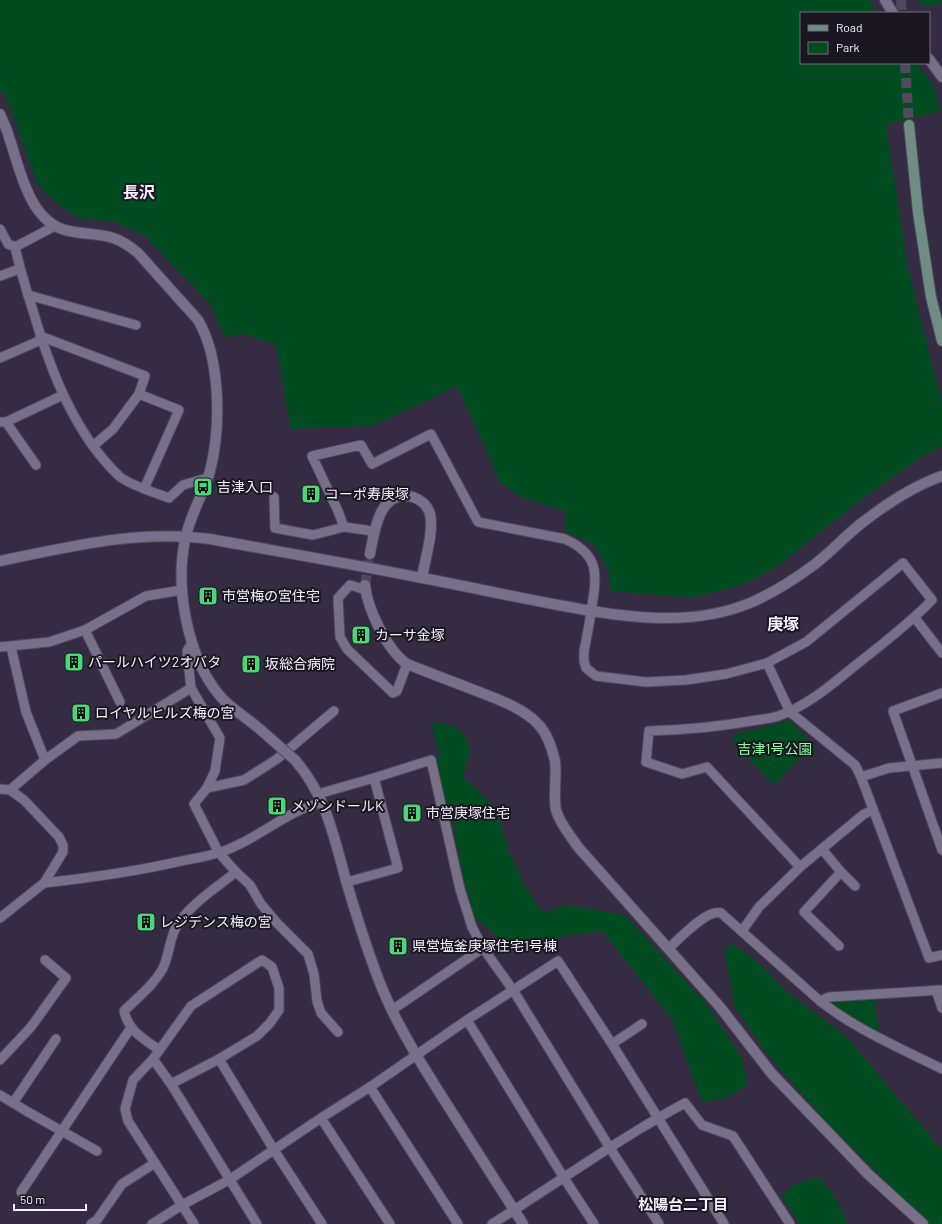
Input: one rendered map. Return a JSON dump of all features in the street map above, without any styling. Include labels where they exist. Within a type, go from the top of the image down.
[{"type":"main road","points":[[909,125],[919,219],[932,297],[942,341]]},
{"type":"street","points":[[885,0],[892,12]]},
{"type":"street","points":[[930,60],[942,77]]},
{"type":"street","points":[[0,114],[9,136],[26,189],[42,214],[55,226],[68,231],[107,236],[118,239],[129,246],[138,253],[198,320],[204,330],[210,346],[214,367],[217,431],[210,471],[186,536],[183,556],[182,590],[192,643],[200,663],[214,688],[222,698],[294,760],[305,772],[320,798],[332,828],[371,960],[392,1010],[415,1055],[523,1224]]},
{"type":"street","points":[[15,247],[55,226]]},
{"type":"street","points":[[0,229],[8,244],[15,247]]},
{"type":"street","points":[[15,247],[19,269],[41,338],[63,396],[93,446],[120,477],[144,489],[169,498],[183,485],[207,478]]},
{"type":"street","points":[[0,276],[19,269]]},
{"type":"street","points":[[28,295],[136,325]]},
{"type":"street","points":[[0,358],[41,338],[145,376],[138,394],[113,429],[93,446]]},
{"type":"street","points":[[138,394],[179,410],[144,489]]},
{"type":"street","points":[[36,465],[3,422],[63,396]]},
{"type":"street","points":[[344,527],[312,456],[361,445],[372,464],[431,434],[478,522],[564,539],[574,543],[583,550],[590,559],[594,568],[596,587],[584,651],[586,668],[596,676],[646,682],[686,680],[726,674],[767,663],[806,642],[903,563],[932,600],[915,618],[826,688],[790,712],[779,716],[728,725],[688,730],[649,731],[646,762],[682,774],[708,767],[800,866]]},
{"type":"street","points":[[0,561],[63,548],[140,536],[186,536],[210,539],[422,578],[591,611],[656,619],[682,618],[726,611],[750,603],[781,587],[811,567],[858,526],[900,496],[942,476]]},
{"type":"street","points":[[370,554],[383,507],[391,500],[402,496],[413,497],[420,500],[427,507],[430,514],[431,528],[422,578]]},
{"type":"street","points":[[274,497],[275,528],[313,535],[344,527],[375,532]]},
{"type":"street","points":[[407,664],[397,691],[393,693],[347,649],[340,638],[338,598],[350,585],[366,587],[370,606],[385,639],[399,658],[407,664],[490,696],[519,709],[540,725],[546,735],[554,755],[556,766],[556,809],[562,824],[583,852],[720,1007],[772,1074],[873,1179],[923,1224]]},
{"type":"street","points":[[0,647],[49,642],[85,630],[146,596],[182,590]]},
{"type":"street","points":[[915,618],[942,653]]},
{"type":"street","points":[[85,630],[120,702]]},
{"type":"street","points":[[192,643],[187,651],[192,688],[220,738],[215,771],[207,788],[194,804],[219,853],[250,885],[261,904],[277,923],[308,954],[314,974],[320,1013],[338,1032]]},
{"type":"street","points":[[11,646],[26,712],[45,760]]},
{"type":"street","points":[[767,663],[790,712],[855,766],[861,777],[929,958],[942,955]]},
{"type":"street","points":[[10,790],[45,760],[78,736],[116,734],[192,688]]},
{"type":"street","points":[[941,695],[893,711],[942,850]]},
{"type":"street","points":[[207,788],[244,780],[277,759],[334,711]]},
{"type":"street","points":[[44,883],[84,879],[144,869],[219,853],[261,833],[291,813],[320,798],[374,778],[431,760],[460,889],[472,927],[483,948],[513,990],[610,1148],[659,1224]]},
{"type":"street","points":[[861,777],[889,768],[942,763]]},
{"type":"street","points":[[347,882],[398,868],[374,778]]},
{"type":"street","points":[[0,789],[10,790],[24,800],[59,837],[63,845],[63,852],[44,883],[0,918]]},
{"type":"street","points":[[742,931],[759,907],[800,866],[864,814],[873,810]]},
{"type":"street","points":[[822,848],[841,872],[855,886]]},
{"type":"street","points":[[159,1050],[131,1029],[126,1021],[124,1011],[158,977],[164,967],[171,938],[178,923],[193,908],[236,872]]},
{"type":"street","points":[[839,946],[804,912],[841,872]]},
{"type":"street","points":[[669,948],[704,918],[711,913],[718,911],[820,1001],[838,1015],[869,1033],[942,1069]]},
{"type":"street","points":[[392,1010],[483,948]]},
{"type":"street","points":[[0,1060],[31,1027],[66,978],[45,960]]},
{"type":"street","points":[[170,1084],[219,1059],[257,1036],[270,1023],[279,1010],[279,988],[272,967],[262,960],[191,1006],[153,1059],[133,1080],[125,1108],[128,1121],[194,1224]]},
{"type":"street","points":[[152,1224],[182,1205],[229,1180],[370,1087],[467,1020],[558,961],[612,1044],[724,1224]]},
{"type":"street","points":[[820,1001],[829,997],[939,990],[942,1008]]},
{"type":"street","points":[[467,1020],[594,1224]]},
{"type":"street","points":[[612,1044],[642,1024]]},
{"type":"street","points":[[21,1192],[131,1029]]},
{"type":"street","points":[[13,1103],[56,1038]]},
{"type":"street","points":[[153,1059],[257,1224]]},
{"type":"street","points":[[219,1059],[274,1150],[322,1224]]},
{"type":"street","points":[[370,1087],[458,1224]]},
{"type":"street","points":[[0,1095],[97,1151]]},
{"type":"street","points":[[492,1224],[657,1118],[685,1103],[702,1125],[733,1136],[790,1224]]},
{"type":"street","points":[[321,1118],[390,1224]]},
{"type":"street","points":[[91,1224],[97,1220],[122,1184],[155,1163]]},
{"type":"green space","points":[[0,0],[870,0],[876,12],[800,12],[800,64],[919,64],[934,87],[940,111],[886,125],[908,268],[942,404],[942,446],[915,461],[858,502],[778,566],[753,580],[727,589],[692,598],[611,591],[608,569],[593,544],[566,532],[566,511],[520,497],[498,480],[489,456],[457,386],[373,426],[291,429],[276,345],[245,334],[225,337],[209,303],[144,235],[114,222],[78,218],[59,205],[37,184],[15,120],[4,94],[0,90]]},
{"type":"green space","points":[[919,0],[942,0],[937,6],[922,6]]},
{"type":"green space","name":"吉津1号公園","points":[[790,720],[813,745],[774,785],[733,743],[734,735]]},
{"type":"green space","points":[[431,724],[445,724],[457,728],[466,738],[470,750],[463,778],[494,806],[509,851],[526,888],[543,913],[566,905],[625,915],[705,1002],[741,1056],[748,1084],[727,1098],[702,1102],[672,1019],[602,931],[506,945],[475,918],[464,880],[452,819],[449,829],[431,760],[440,755]]},
{"type":"green space","points":[[730,942],[759,963],[787,992],[846,1036],[942,1150],[942,1224],[928,1224],[822,1117],[769,1056],[735,1008],[725,954]]},
{"type":"green space","points":[[874,999],[880,1034],[838,1015],[829,1003]]},
{"type":"green space","points":[[818,1177],[834,1196],[849,1224],[800,1224],[781,1197],[794,1184]]},
{"type":"tunnel","points":[[901,0],[902,12]]},
{"type":"tunnel","points":[[905,64],[909,125]]},
{"type":"tunnel","points":[[365,585],[370,554]]},
{"type":"place","name":"吉津入口","points":[[203,487]]},
{"type":"place","name":"コーポ寿庚塚","points":[[311,494]]},
{"type":"place","name":"市営梅の宮住宅","points":[[208,596]]},
{"type":"place","name":"カーサ金塚","points":[[361,635]]},
{"type":"place","name":"パールハイツ2オバタ","points":[[74,662]]},
{"type":"place","name":"坂総合病院","points":[[251,664]]},
{"type":"place","name":"ロイヤルヒルズ梅の宮","points":[[81,713]]},
{"type":"place","name":"メゾンドールK","points":[[277,806]]},
{"type":"place","name":"市営庚塚住宅","points":[[412,813]]},
{"type":"place","name":"レジデンス梅の宮","points":[[146,922]]},
{"type":"place","name":"県営塩釜庚塚住宅1号棟","points":[[398,946]]},
{"type":"district","name":"長沢","points":[[139,192]]},
{"type":"district","name":"庚塚","points":[[783,624]]},
{"type":"district","name":"松陽台二丁目","points":[[683,1205]]}]
